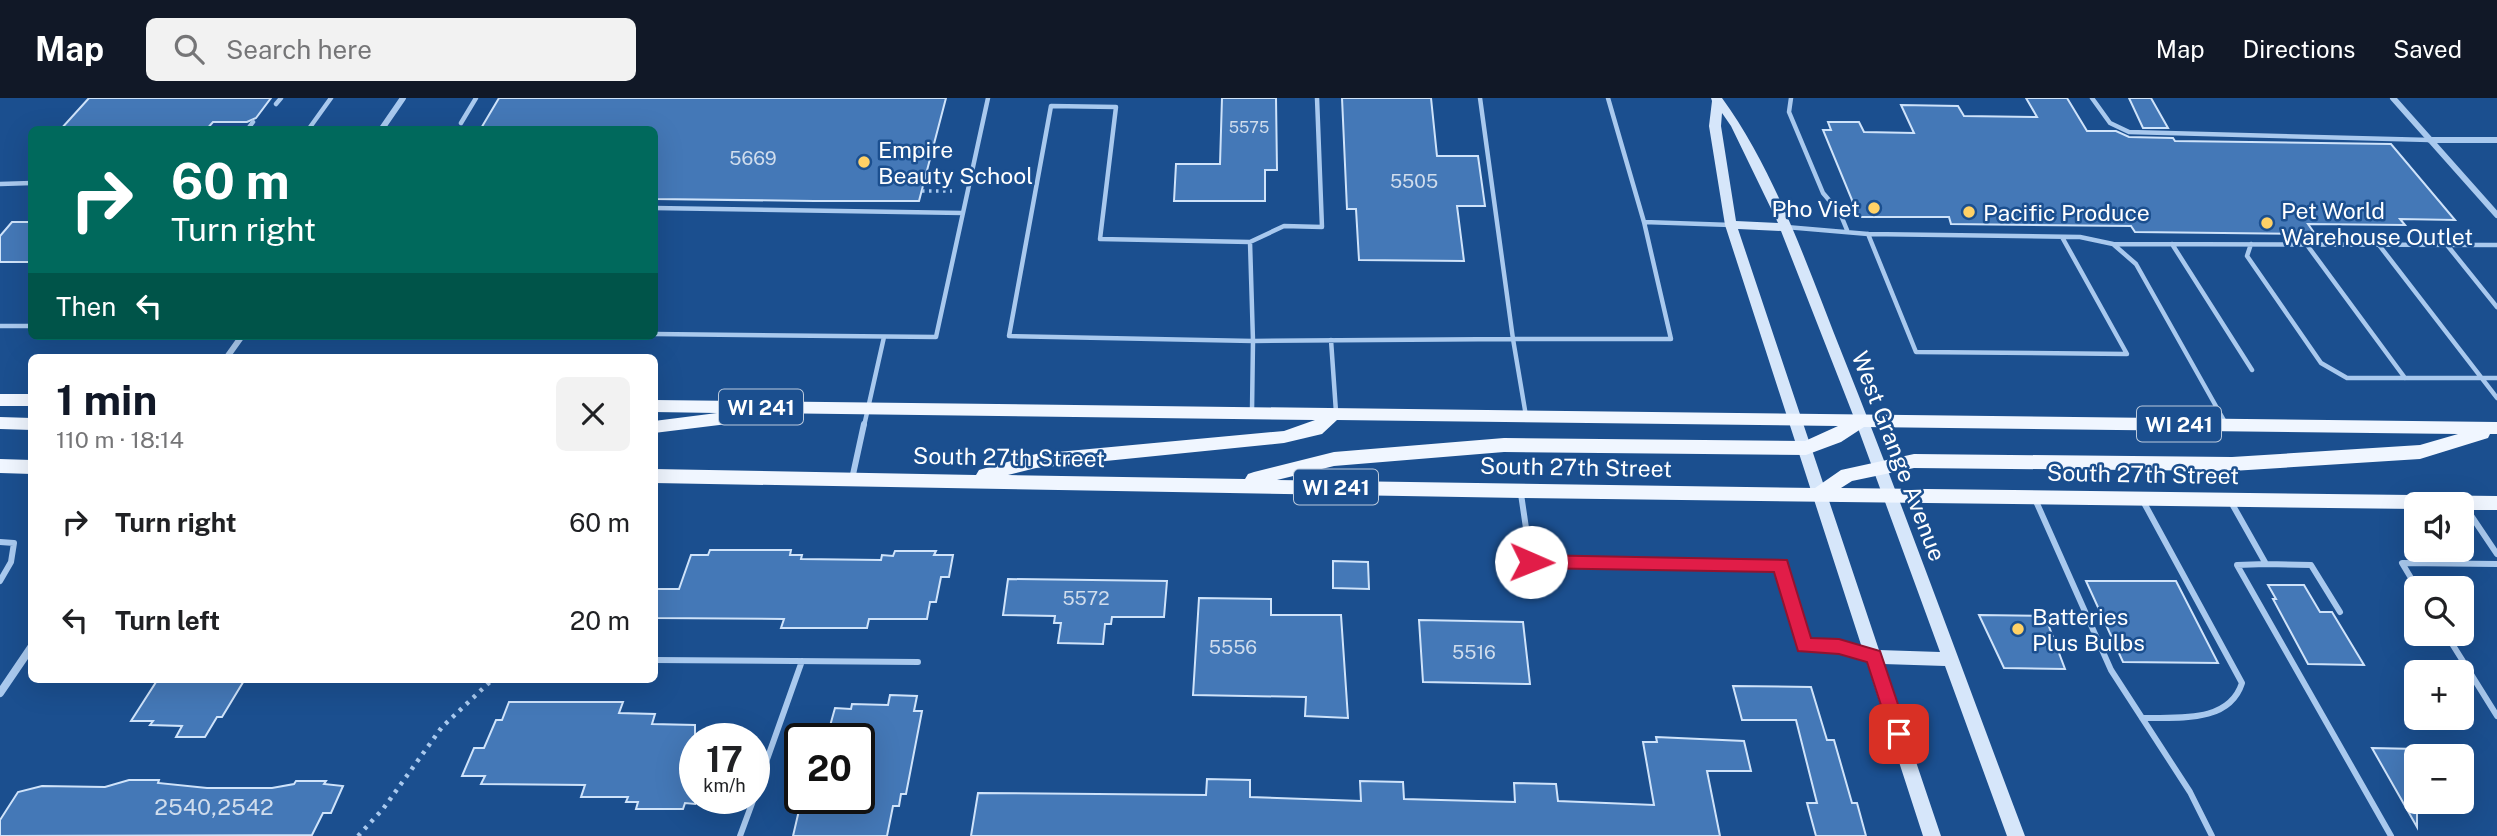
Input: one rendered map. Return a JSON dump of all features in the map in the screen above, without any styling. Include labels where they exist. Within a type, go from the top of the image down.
[{"type":"main road","points":[[0,400],[28,400]]},
{"type":"main road","name":"South 27th Street","points":[[658,406],[1336,412],[2497,429]]},
{"type":"main road","points":[[658,427],[815,407]]},
{"type":"main road","points":[[965,481],[1036,461],[1284,437],[1316,429],[1336,412]]},
{"type":"main road","points":[[1231,485],[1334,460],[1504,445],[1806,448],[1835,437],[1862,420]]},
{"type":"main road","points":[[0,423],[28,424]]},
{"type":"main road","points":[[1821,493],[1846,475],[1879,466],[1914,461],[2232,464],[2420,452],[2497,429]]},
{"type":"main road","points":[[0,466],[28,467]]},
{"type":"main road","name":"South 27th Street","points":[[658,476],[1521,491],[2404,502]]},
{"type":"main road","name":"South 27th Street","points":[[2474,503],[2497,503]]},
{"type":"street","points":[[385,126],[403,98]]},
{"type":"street","points":[[2393,98],[2497,215]]},
{"type":"street","name":"West Grange Avenue","points":[[1716,100],[1715,126],[1731,225],[1932,836]]},
{"type":"street","name":"West Grange Avenue","points":[[1716,100],[1736,125],[1786,227],[1862,420],[2016,836]]},
{"type":"street","points":[[2430,140],[2497,141]]},
{"type":"street","points":[[1731,225],[1786,227]]},
{"type":"street","points":[[0,692],[28,652]]},
{"type":"street","points":[[1874,657],[1952,659]]},
{"type":"lane","points":[[276,104],[281,98]]},
{"type":"lane","points":[[311,126],[331,98]]},
{"type":"lane","points":[[461,123],[476,98]]},
{"type":"lane","points":[[658,334],[936,337],[988,98]]},
{"type":"lane","points":[[1317,98],[1322,227],[1284,226],[1250,242],[1100,239],[1116,107],[1051,106],[1009,336],[1253,341],[1671,339],[1644,222],[1608,98]]},
{"type":"lane","points":[[1480,98],[1526,416]]},
{"type":"lane","points":[[1791,98],[1790,112],[1814,170],[1824,193],[1840,214],[1847,230]]},
{"type":"lane","points":[[2092,98],[2110,123],[2129,132],[2430,140]]},
{"type":"lane","points":[[250,126],[253,121]]},
{"type":"lane","points":[[0,184],[28,183]]},
{"type":"lane","points":[[658,208],[963,213]]},
{"type":"lane","points":[[1644,222],[1731,225]]},
{"type":"lane","points":[[1786,227],[1847,230],[1868,234],[2063,237],[2113,244],[2497,245]]},
{"type":"lane","points":[[1868,234],[1916,352],[2127,354],[2063,237]]},
{"type":"lane","points":[[1250,242],[1252,411]]},
{"type":"lane","points":[[2113,244],[2136,264],[2227,424]]},
{"type":"lane","points":[[2172,244],[2252,370]]},
{"type":"lane","points":[[2251,244],[2247,256],[2321,363],[2347,378],[2497,378]]},
{"type":"lane","points":[[2307,245],[2404,378]]},
{"type":"lane","points":[[2379,245],[2497,397]]},
{"type":"lane","points":[[2447,245],[2497,307]]},
{"type":"lane","points":[[0,326],[28,326]]},
{"type":"lane","points":[[852,479],[884,337]]},
{"type":"lane","points":[[1331,340],[1336,412]]},
{"type":"lane","points":[[1521,491],[1531,562],[1781,565],[1805,645],[1839,646],[1874,657]]},
{"type":"lane","points":[[2034,496],[2111,670],[2190,792],[2212,836]]},
{"type":"lane","points":[[2141,498],[2242,683],[2241,695],[2231,705],[2214,712],[2142,718]]},
{"type":"lane","points":[[2230,499],[2266,564]]},
{"type":"lane","points":[[2474,520],[2497,554]]},
{"type":"lane","points":[[0,542],[14,543],[12,562],[0,581]]},
{"type":"lane","points":[[2410,576],[2402,563],[2497,564]]},
{"type":"lane","points":[[2340,612],[2311,565],[2237,565],[2390,836]]},
{"type":"lane","points":[[2453,646],[2497,716]]},
{"type":"lane","points":[[658,660],[918,662]]},
{"type":"lane","points":[[770,752],[802,661]]},
{"type":"lane","points":[[740,836],[748,814]]},
{"type":"path","points":[[922,191],[968,191]]},
{"type":"path","points":[[358,836],[383,809],[442,727],[489,683]]},
{"type":"building","points":[[89,98],[271,98],[256,118],[247,122],[213,122],[210,126],[64,126]]},
{"type":"building","points":[[499,98],[946,98],[919,201],[658,199],[658,126],[482,126]]},
{"type":"building","points":[[1222,98],[1276,98],[1277,170],[1265,170],[1265,201],[1174,201],[1176,164],[1220,164]]},
{"type":"building","points":[[1342,98],[1431,98],[1437,156],[1478,156],[1485,206],[1457,206],[1464,261],[1359,260],[1356,209],[1347,209]]},
{"type":"building","points":[[2026,98],[2067,98],[2087,131],[2116,131],[2129,137],[2173,138],[2175,141],[2391,144],[2455,220],[2400,219],[2405,225],[2308,224],[2315,234],[2135,232],[2131,226],[1951,224],[1949,217],[1859,217],[1823,130],[1831,130],[1828,122],[1859,122],[1864,132],[1914,133],[1901,105],[1958,106],[1964,116],[2037,117]]},
{"type":"building","points":[[2129,98],[2151,98],[2168,128],[2143,128]]},
{"type":"building","points":[[12,222],[28,222],[28,262],[0,262],[0,236]]},
{"type":"building","points":[[710,550],[791,550],[790,555],[802,555],[801,559],[881,560],[882,555],[893,556],[895,551],[936,551],[934,555],[953,555],[949,577],[941,577],[936,602],[930,602],[927,619],[869,619],[867,628],[781,628],[784,619],[658,618],[658,589],[679,589],[691,555],[708,555]]},
{"type":"building","points":[[1333,561],[1368,562],[1369,589],[1333,588]]},
{"type":"building","points":[[1008,579],[1167,581],[1164,617],[1112,617],[1111,624],[1105,624],[1103,644],[1058,643],[1061,623],[1054,623],[1055,616],[1003,615]]},
{"type":"building","points":[[2086,581],[2176,581],[2218,663],[2123,662]]},
{"type":"building","points":[[2268,585],[2304,585],[2320,612],[2332,612],[2364,665],[2308,664]]},
{"type":"building","points":[[1199,598],[1271,599],[1271,615],[1341,615],[1348,718],[1305,716],[1306,697],[1193,695]]},
{"type":"building","name":"Batteries Plus Bulbs","points":[[1979,615],[2045,616],[2065,669],[2004,668]]},
{"type":"building","points":[[1419,620],[1523,622],[1530,684],[1423,682]]},
{"type":"building","points":[[155,683],[243,683],[222,717],[217,717],[205,737],[176,737],[182,726],[150,725],[153,721],[131,721]]},
{"type":"building","points":[[1733,686],[1811,687],[1827,740],[1834,740],[1852,803],[1857,803],[1866,836],[1816,836],[1807,803],[1817,803],[1796,720],[1742,720]]},
{"type":"building","points":[[890,695],[917,696],[914,711],[922,711],[906,794],[901,794],[899,806],[893,806],[887,836],[793,836],[798,814],[875,814],[875,723],[831,723],[835,708],[851,709],[852,704],[888,705]]},
{"type":"building","points":[[509,702],[623,702],[619,713],[655,714],[652,724],[679,725],[679,809],[636,809],[638,802],[626,802],[628,797],[581,797],[585,785],[481,784],[485,776],[462,776],[474,748],[484,748],[496,720],[502,720]]},
{"type":"building","points":[[1656,737],[1744,741],[1751,771],[1707,771],[1720,836],[971,836],[978,793],[1206,795],[1207,779],[1250,780],[1250,797],[1361,801],[1360,781],[1403,782],[1404,799],[1515,802],[1514,783],[1556,784],[1558,801],[1654,805],[1643,742],[1657,742]]},
{"type":"building","points":[[2372,748],[2404,749],[2404,804]]},
{"type":"building","points":[[129,780],[159,780],[158,783],[207,788],[272,788],[294,784],[296,781],[326,781],[324,784],[343,786],[331,813],[323,813],[312,835],[0,836],[0,820],[18,792],[42,786],[105,787]]},
{"type":"building","points":[[2410,814],[2417,814],[2417,827]]},
{"type":"place","name":"Empire Beauty School","points":[[864,162]]},
{"type":"place","name":"Pho Viet","points":[[1874,208]]},
{"type":"place","name":"Pacific Produce","points":[[1969,212]]},
{"type":"place","name":"Pet World Warehouse Outlet","points":[[2267,223]]},
{"type":"place","name":"Batteries Plus Bulbs","points":[[2018,629]]},
{"type":"route","points":[[1531,562],[1781,565],[1805,645],[1839,646],[1874,657],[1899,734]]}]
